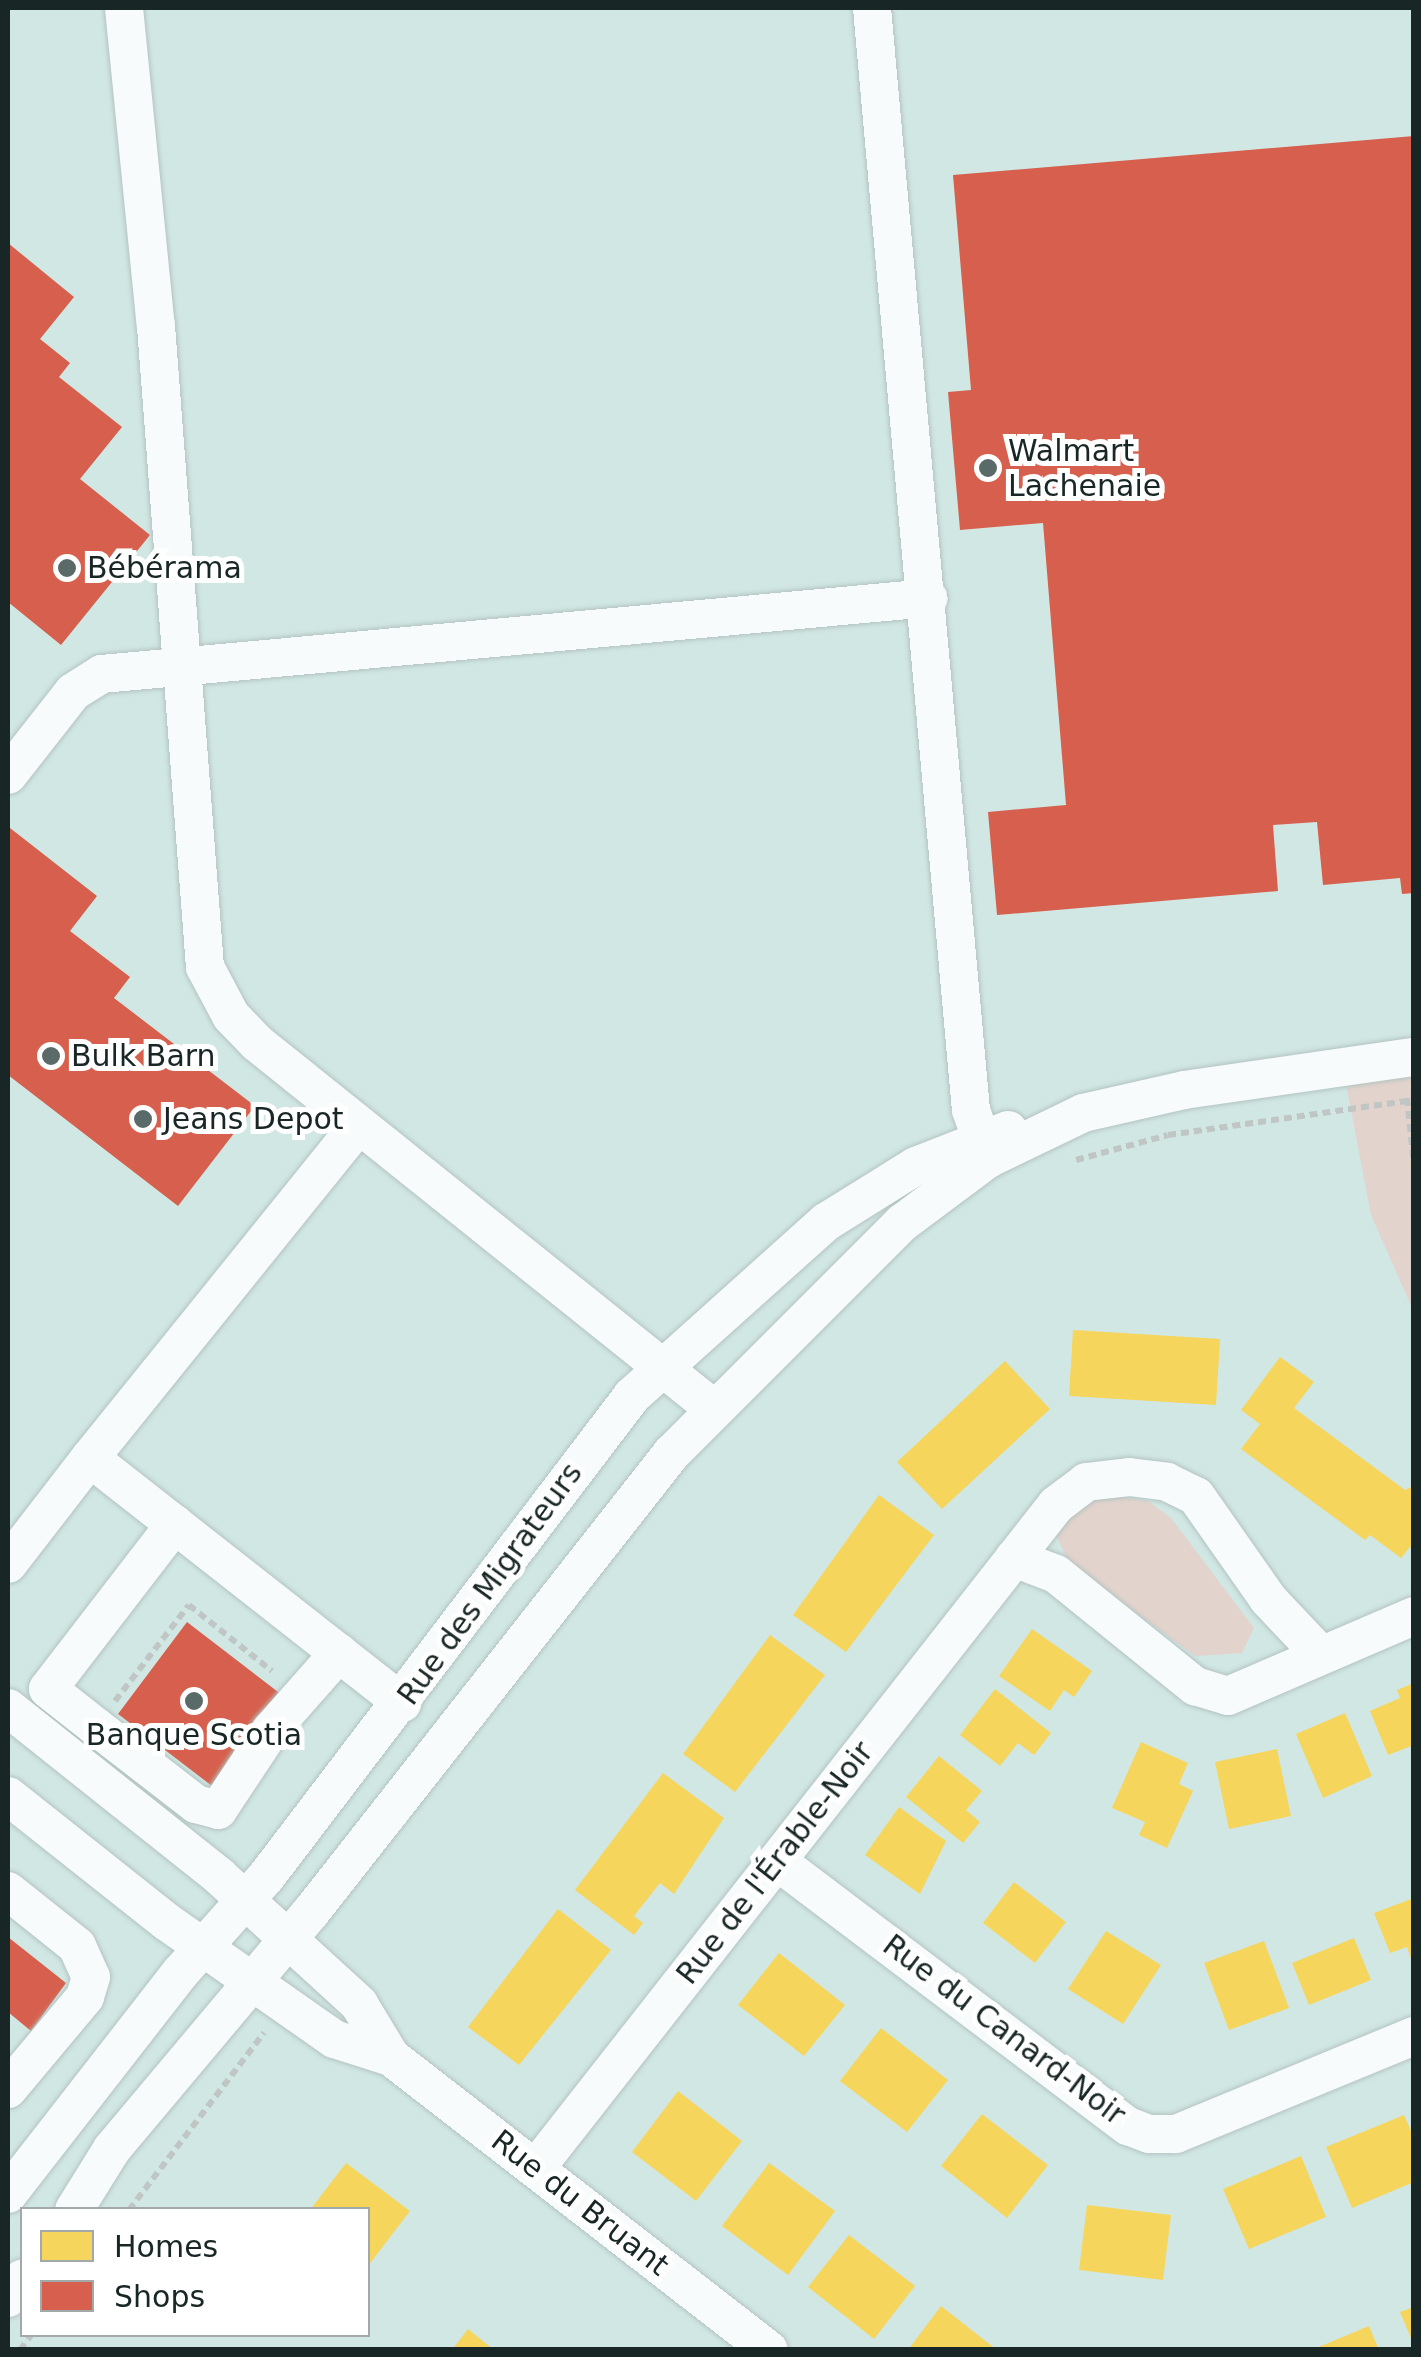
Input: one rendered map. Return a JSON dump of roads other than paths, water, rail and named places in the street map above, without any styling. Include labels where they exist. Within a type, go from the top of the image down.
[{"type":"street","points":[[124,8],[206,967],[231,1016],[256,1044],[713,1408]]},
{"type":"street","points":[[872,8],[983,1149]]},
{"type":"street","points":[[8,775],[73,692],[102,674],[929,598]]},
{"type":"street","name":"Rue des Migrateurs","points":[[8,2194],[402,1703],[454,1622],[662,1364],[826,1222],[916,1166],[983,1149],[1083,1114],[1198,1088],[1407,1058]]},
{"type":"street","points":[[8,1564],[358,1127]]},
{"type":"street","name":"Rue des Migrateurs","points":[[76,2207],[112,2149],[713,1408],[983,1149]]},
{"type":"street","points":[[90,1458],[402,1703]]},
{"type":"street","name":"Rue de l'Érable-Noir","points":[[536,2168],[1056,1505],[1086,1482],[1167,1482],[1196,1496],[1268,1599],[1321,1654]]},
{"type":"street","points":[[174,1524],[48,1689],[196,1804],[218,1810],[270,1730],[338,1653]]},
{"type":"street","points":[[1014,1558],[1056,1574],[1195,1686],[1228,1696],[1254,1690],[1321,1654],[1414,1616]]},
{"type":"street","name":"Rue du Bruant","points":[[8,1708],[246,1900],[359,2004],[391,2057]]},
{"type":"street","name":"Rue du Bruant","points":[[8,1796],[202,1948],[334,2039],[391,2057],[769,2350]]},
{"type":"street","name":"Rue du Canard-Noir","points":[[778,1860],[1128,2126],[1149,2134],[1176,2134],[1414,2036]]},
{"type":"street","points":[[8,1891],[77,1946],[91,1977],[85,1997],[8,2090]]},
{"type":"place","name":"Walmart Lachenaie","points":[[988,468]]},
{"type":"place","name":"Bébérama","points":[[67,568]]},
{"type":"place","name":"Bulk Barn","points":[[51,1056]]},
{"type":"place","name":"Jeans Depot","points":[[143,1119]]},
{"type":"place","name":"Banque Scotia","points":[[194,1701]]}]
